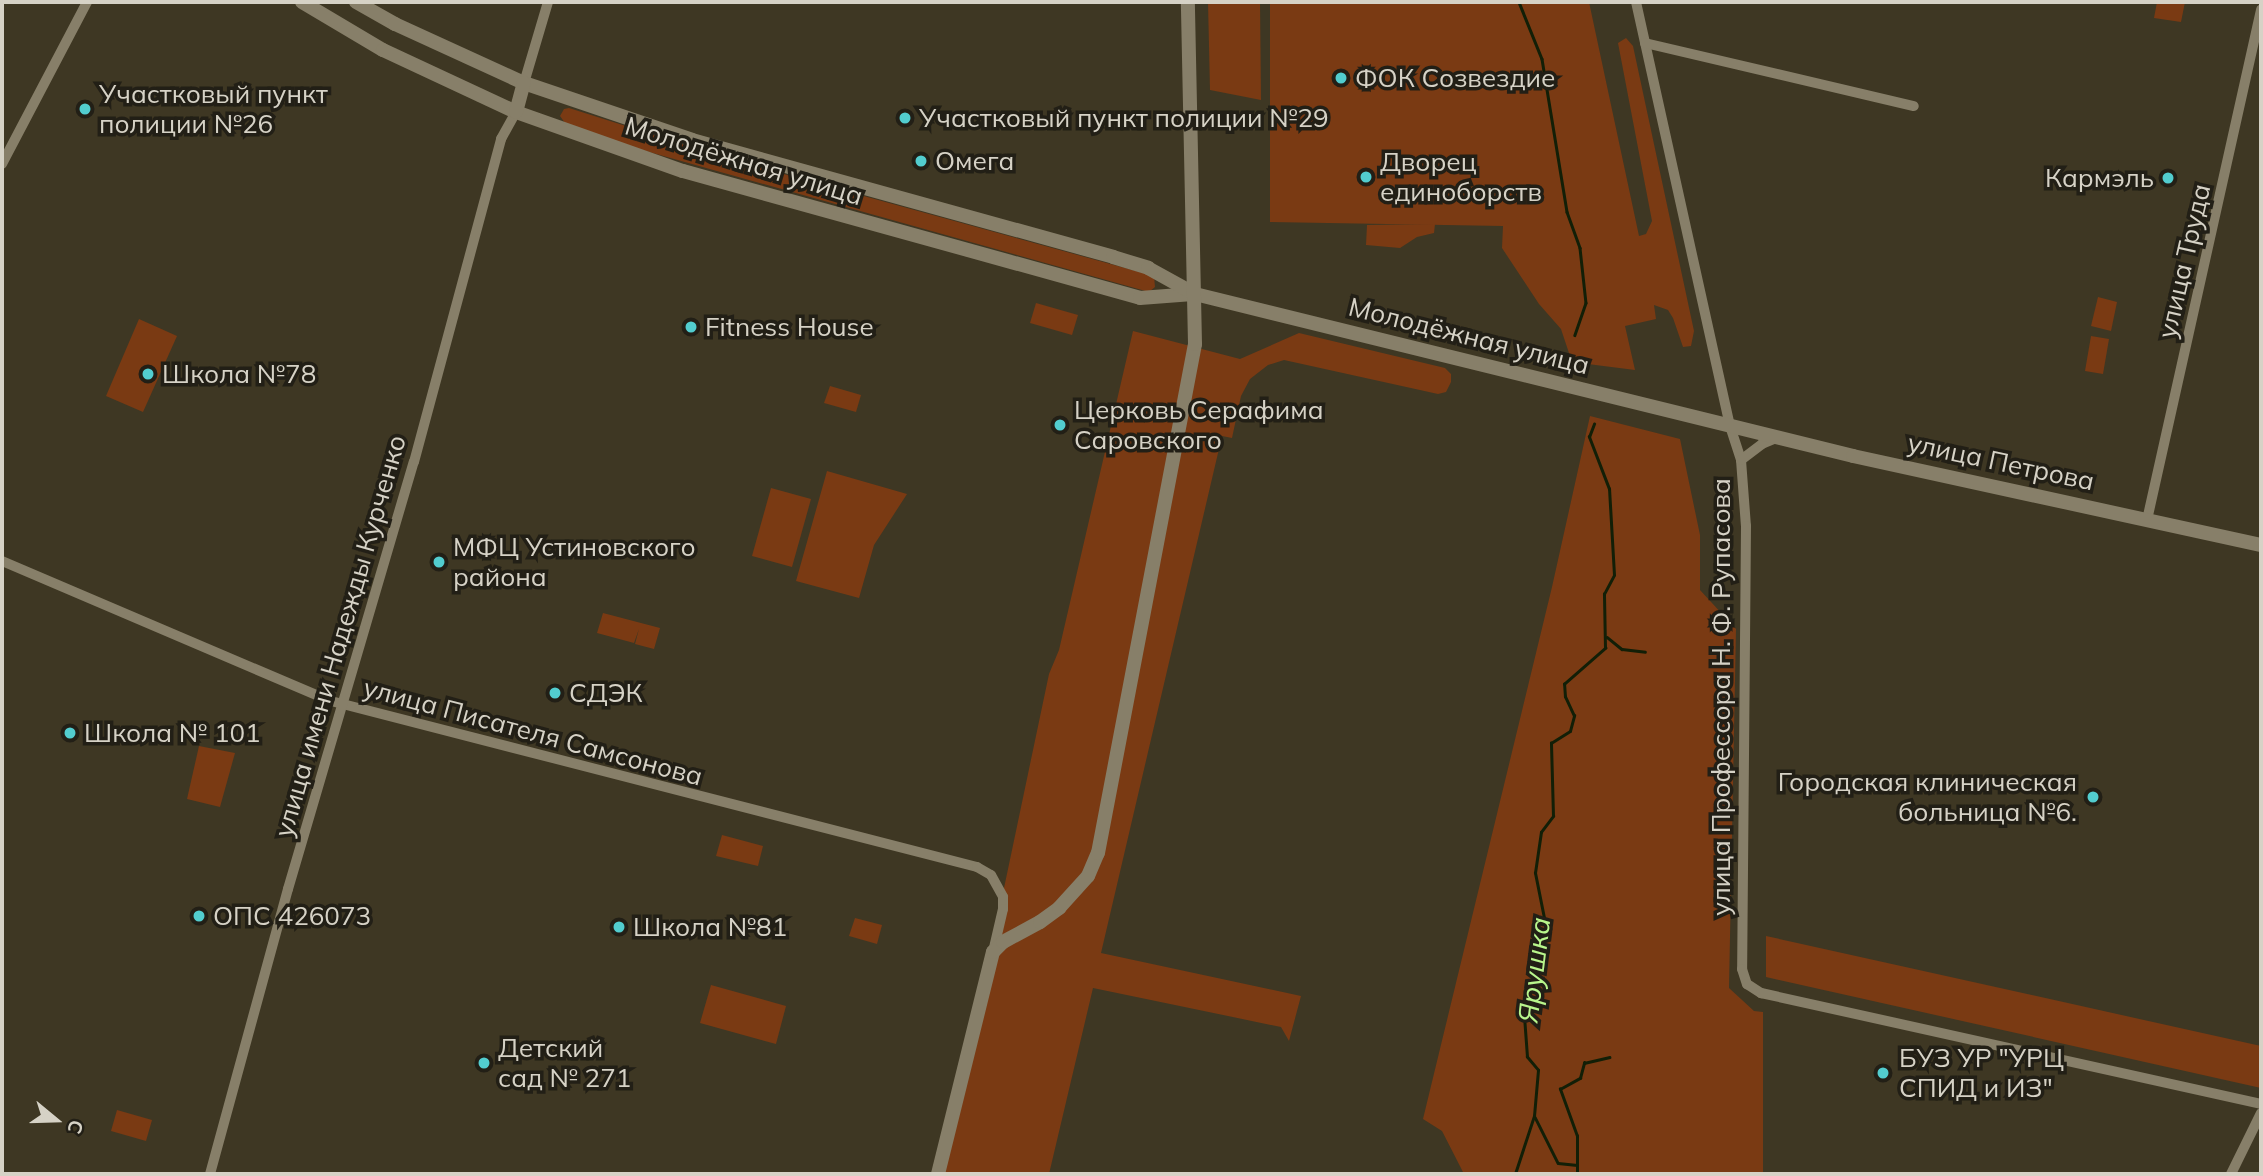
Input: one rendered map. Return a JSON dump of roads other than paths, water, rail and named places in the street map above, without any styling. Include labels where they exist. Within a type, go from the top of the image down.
[{"type":"main road","name":"Молодёжная улица","points":[[302,2],[383,50],[516,112],[683,171],[1140,298],[1195,294]]},
{"type":"main road","name":"Молодёжная улица","points":[[356,2],[395,24],[524,83],[692,140],[1113,257],[1148,268],[1195,294],[1731,426]]},
{"type":"main road","points":[[938,1174],[993,952],[1003,942],[1054,912],[1088,876],[1097,859],[1195,344],[1188,2]]},
{"type":"main road","points":[[516,112],[524,83]]},
{"type":"main road","name":"улица Петрова","points":[[1731,426],[2261,545]]},
{"type":"street","points":[[2,164],[87,2]]},
{"type":"street","points":[[524,83],[548,2]]},
{"type":"street","name":"улица Профессора Н. Ф. Рупасова","points":[[1636,2],[1731,426],[1741,460],[1746,526],[1742,969],[1747,984],[1761,993],[2261,1104]]},
{"type":"street","name":"улица Труда","points":[[2147,520],[2261,10]]},
{"type":"street","points":[[1645,44],[1914,106]]},
{"type":"street","points":[[2249,63],[2261,66]]},
{"type":"street","name":"улица имени Надежды Курченко","points":[[210,1174],[414,462],[501,139],[516,112]]},
{"type":"street","points":[[1741,460],[1762,444],[1778,437]]},
{"type":"street","name":"улица Писателя Самсонова","points":[[2,561],[201,647],[343,704],[981,868],[997,883],[1004,902],[993,952]]},
{"type":"street","points":[[2231,1174],[2261,1113]]},
{"type":"waterway","name":"Ярушка","points":[[1519,2],[1542,59],[1567,212],[1580,248],[1586,303],[1575,335]]},
{"type":"waterway","name":"Ярушка","points":[[1515,1174],[1534,1116],[1538,1070],[1527,1057],[1524,1016],[1541,952],[1534,928],[1544,918],[1535,873],[1541,832],[1553,816],[1551,743],[1570,731],[1574,716],[1565,697],[1564,684],[1605,648],[1604,594],[1614,575],[1609,489],[1589,437],[1594,424]]},
{"type":"waterway","points":[[1607,637],[1622,649],[1645,652]]},
{"type":"waterway","points":[[1577,1174],[1577,1136],[1560,1089],[1580,1078],[1584,1063],[1609,1057]]},
{"type":"waterway","points":[[1535,1117],[1558,1163],[1577,1165]]},
{"type":"place","name":"ФОК Созвездие","points":[[1341,78]]},
{"type":"place","name":"Участковый пункт полиции №26","points":[[85,109]]},
{"type":"place","name":"Участковый пункт полиции №29","points":[[905,118]]},
{"type":"place","name":"Омега","points":[[921,161]]},
{"type":"place","name":"Дворец единоборств","points":[[1366,177]]},
{"type":"place","name":"Кармэль","points":[[2168,178]]},
{"type":"place","name":"Fitness House","points":[[691,327]]},
{"type":"place","name":"Школа №78","points":[[148,374]]},
{"type":"place","name":"Церковь Серафима Саровского","points":[[1060,425]]},
{"type":"place","name":"МФЦ Устиновского района","points":[[439,562]]},
{"type":"place","name":"СДЭК","points":[[555,693]]},
{"type":"place","name":"Школа № 101","points":[[70,733]]},
{"type":"place","name":"Городская клиническая больница №6.","points":[[2093,797]]},
{"type":"place","name":"ОПС 426073","points":[[199,916]]},
{"type":"place","name":"Школа №81","points":[[619,927]]},
{"type":"place","name":"Детский сад № 271","points":[[484,1063]]},
{"type":"place","name":"БУЗ УР \"УРЦ СПИД и ИЗ\"","points":[[1883,1073]]}]
